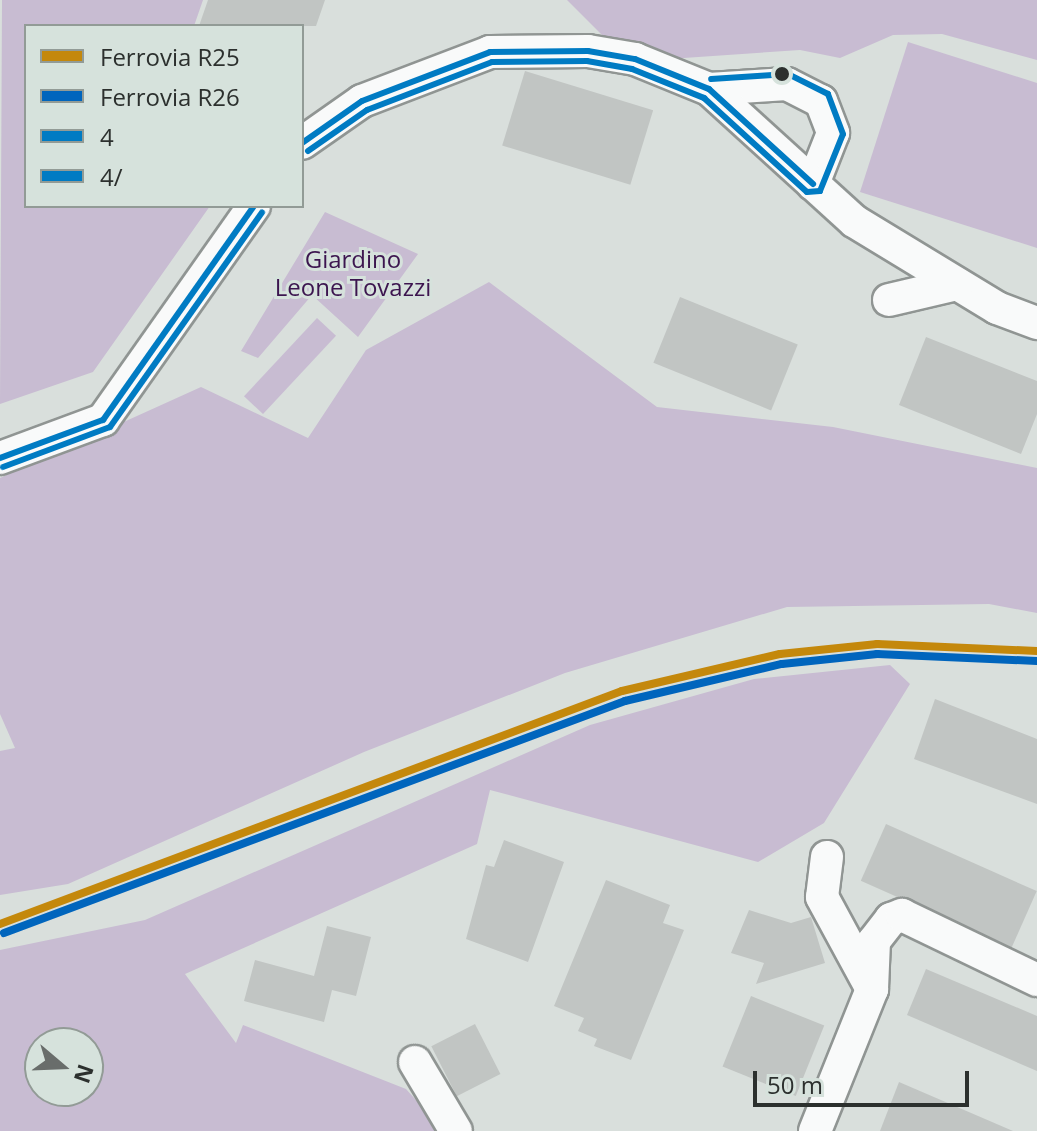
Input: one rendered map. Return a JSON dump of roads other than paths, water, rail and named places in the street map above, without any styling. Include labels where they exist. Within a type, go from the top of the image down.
[{"type":"street","points":[[304,142],[362,101],[490,52],[588,51],[635,59],[709,89],[854,221],[957,284],[1037,323]]},
{"type":"street","points":[[709,89],[787,84],[821,101],[833,133],[813,184]]},
{"type":"street","points":[[0,458],[103,420],[253,208]]},
{"type":"street","points":[[889,300],[957,284]]},
{"type":"street","points":[[827,857],[822,897],[872,989]]},
{"type":"street","points":[[815,1131],[872,989],[874,941],[902,915],[1037,980]]},
{"type":"street","points":[[415,1062],[456,1131]]},
{"type":"rail line","name":"R25","points":[[0,924],[622,691],[780,654],[877,644],[1037,651]]},
{"type":"rail line","name":"R26","points":[[4,933],[625,701],[782,664],[877,654],[1037,661]]},
{"type":"park label","name":"Giardino Leone Tovazzi","points":[[353,273]]}]
